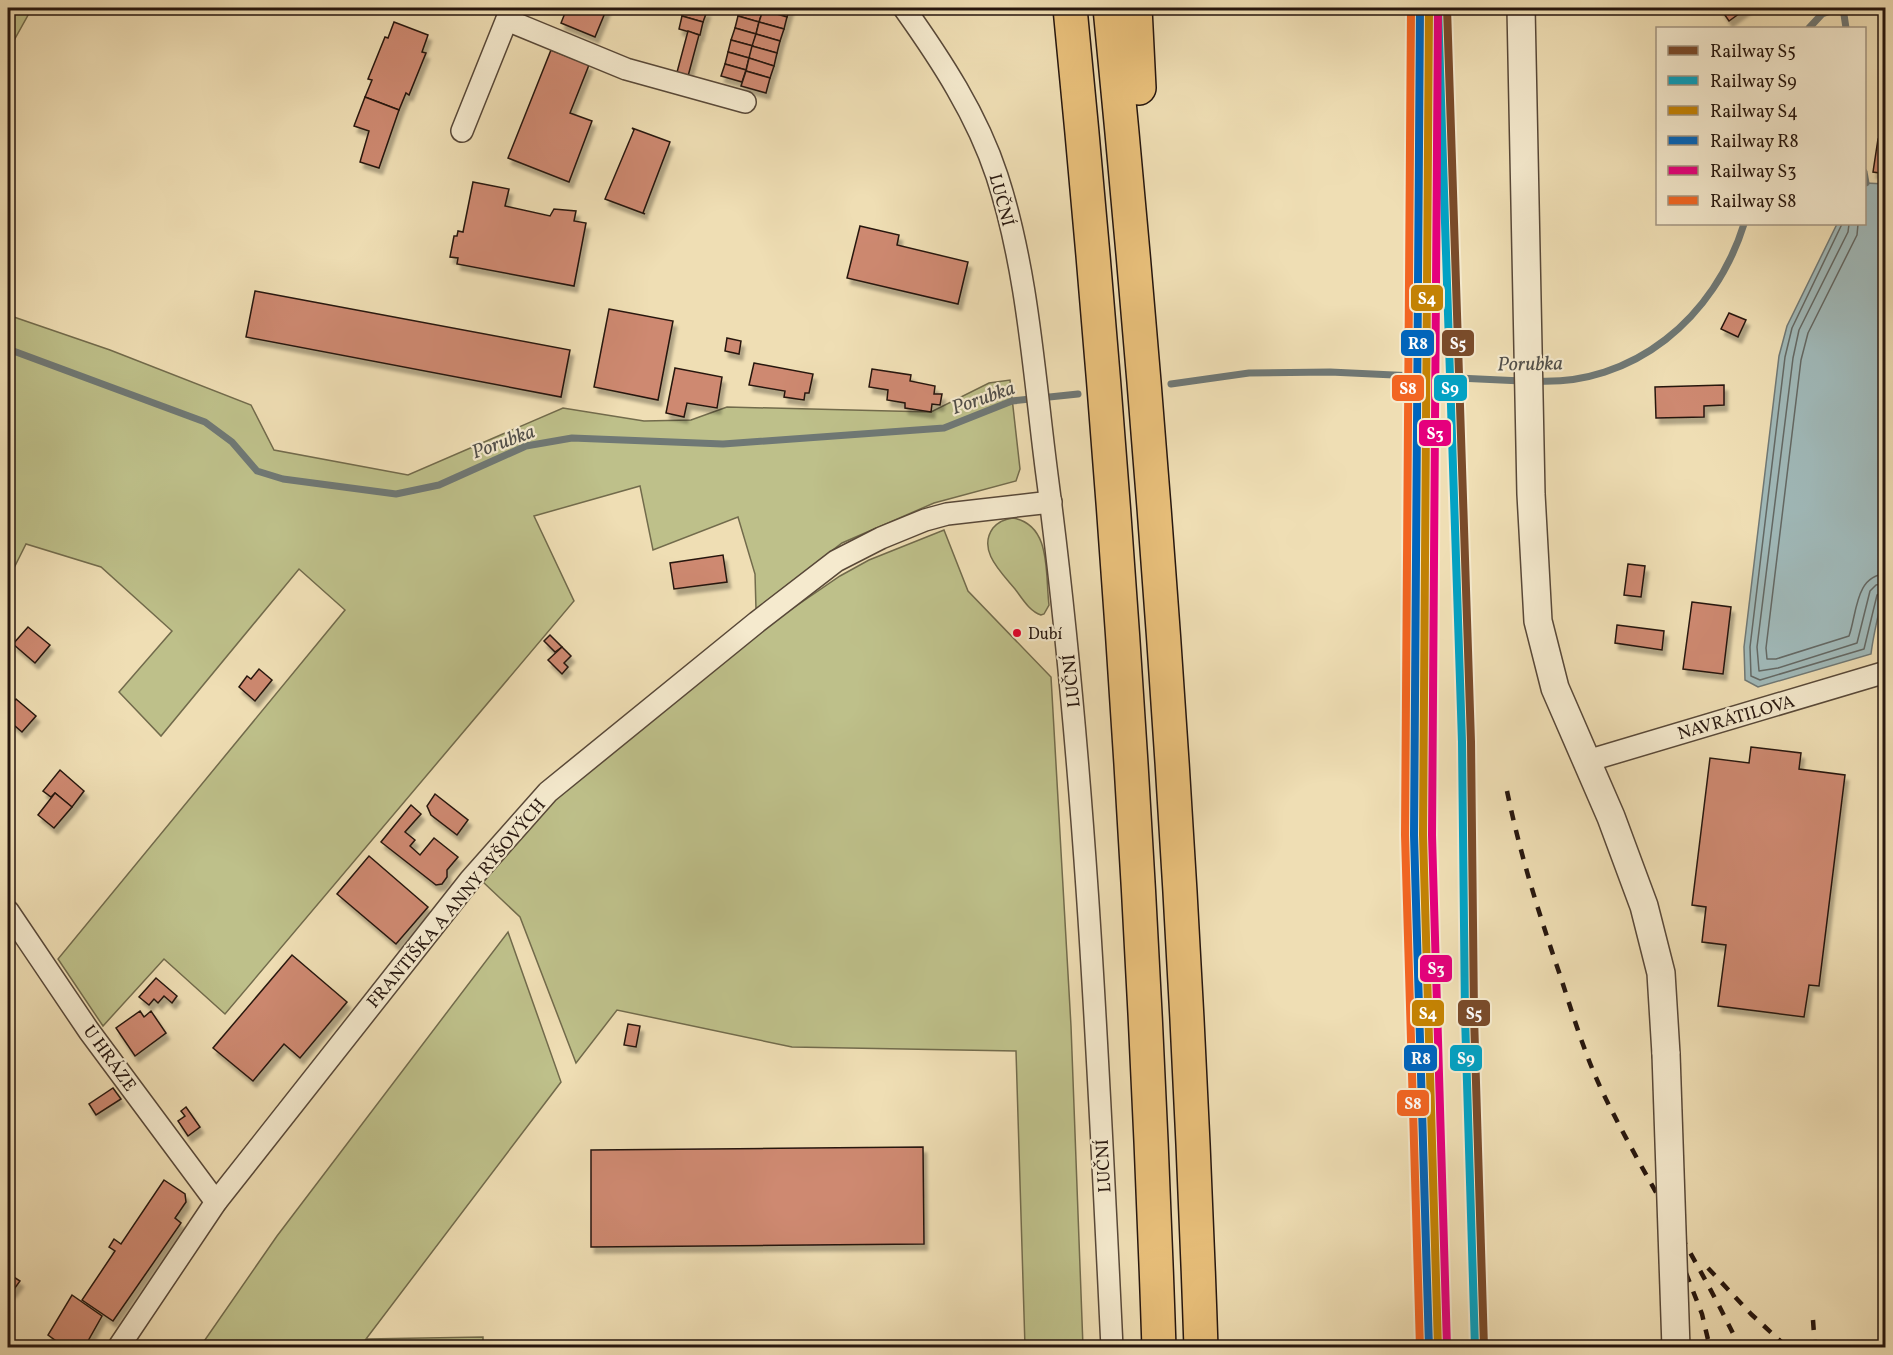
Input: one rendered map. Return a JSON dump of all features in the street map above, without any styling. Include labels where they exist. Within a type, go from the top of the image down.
[{"type":"highway","points":[[1046,8],[1072,239],[1098,321]]},
{"type":"highway","points":[[1070,8],[1112,458],[1149,1070],[1159,1347]]},
{"type":"highway","points":[[1110,8],[1150,455],[1193,1114],[1201,1347]]},
{"type":"highway","points":[[1135,8],[1142,152],[1138,318]]},
{"type":"street","name":"LUČNÍ","points":[[904,8],[967,104],[997,176],[1016,254],[1051,502],[1076,736],[1100,1084],[1112,1347]]},
{"type":"street","points":[[1521,8],[1530,416],[1539,621],[1555,688],[1611,817],[1644,906],[1661,973],[1676,1347]]},
{"type":"street","points":[[462,131],[510,14],[626,69],[745,102]]},
{"type":"street","name":"FRANTIŠKA A ANNY RYŠOVÝCH","points":[[118,1347],[216,1202],[470,880],[548,792],[757,622],[836,561],[881,538],[925,520],[966,512],[1051,502]]},
{"type":"street","name":"NAVRÁTILOVA","points":[[1587,761],[1886,672]]},
{"type":"street","name":"U HRÁZE","points":[[8,911],[89,1031],[216,1202]]},
{"type":"green space","points":[[8,8],[32,8],[8,51]]},
{"type":"green space","points":[[8,315],[110,350],[251,405],[274,450],[408,475],[563,408],[644,421],[691,420],[727,407],[931,412],[989,383],[1010,380],[1020,469],[1016,481],[934,503],[842,543],[756,609],[755,574],[738,517],[653,550],[640,486],[534,516],[574,601],[225,1014],[164,959],[103,1026],[58,959],[345,610],[299,569],[161,736],[119,692],[172,631],[101,567],[26,544],[8,580]]},
{"type":"green space","points":[[1013,518],[1026,522],[1035,530],[1044,552],[1049,605],[1041,615],[1026,604],[998,568],[989,552],[989,536],[993,528],[1002,521]]},
{"type":"green space","points":[[944,530],[968,591],[1051,677],[1071,1026],[1083,1347],[1025,1347],[1016,1051],[792,1047],[617,1010],[576,1063],[520,917],[483,882],[564,787],[783,615],[840,576],[869,560]]},
{"type":"green space","points":[[508,932],[561,1082],[366,1339],[483,1337],[483,1347],[200,1347],[277,1236]]},
{"type":"water","points":[[1866,183],[1886,184],[1886,580],[1871,654],[1758,687],[1745,680],[1744,647],[1779,356],[1787,326],[1837,225],[1866,225]]},
{"type":"building","points":[[567,8],[607,8],[595,37],[561,23]]},
{"type":"building","points":[[685,8],[707,11],[703,22],[682,16]]},
{"type":"building","points":[[740,8],[763,10],[759,22],[738,16]]},
{"type":"building","points":[[763,8],[790,8],[787,17],[763,10]]},
{"type":"building","points":[[1720,8],[1747,8],[1729,21]]},
{"type":"building","points":[[763,10],[787,17],[784,29],[759,22]]},
{"type":"building","points":[[682,16],[703,22],[700,35],[679,29]]},
{"type":"building","points":[[738,16],[759,22],[756,34],[735,28]]},
{"type":"building","points":[[394,22],[428,35],[422,52],[426,53],[409,95],[406,93],[399,110],[365,97],[372,80],[368,79],[385,37],[388,38]]},
{"type":"building","points":[[759,22],[784,29],[780,41],[756,34]]},
{"type":"building","points":[[735,28],[756,34],[753,46],[731,40]]},
{"type":"building","points":[[688,31],[699,35],[687,80],[676,76]]},
{"type":"building","points":[[756,34],[780,41],[777,53],[752,46]]},
{"type":"building","points":[[731,40],[753,46],[749,58],[728,52]]},
{"type":"building","points":[[752,46],[777,53],[774,66],[749,58]]},
{"type":"building","points":[[551,50],[589,65],[570,113],[592,121],[569,182],[508,158]]},
{"type":"building","points":[[728,52],[749,58],[746,70],[725,64]]},
{"type":"building","points":[[749,58],[774,66],[770,78],[746,71]]},
{"type":"building","points":[[725,64],[746,70],[742,82],[721,76]]},
{"type":"building","points":[[746,71],[770,78],[766,93],[741,86]]},
{"type":"building","points":[[365,97],[399,110],[379,168],[360,162],[369,131],[354,126]]},
{"type":"building","points":[[632,128],[670,142],[643,213],[645,214],[605,199],[634,130]]},
{"type":"building","points":[[1878,139],[1886,140],[1886,174],[1873,172]]},
{"type":"building","points":[[473,182],[509,189],[505,206],[550,216],[554,209],[576,211],[574,221],[586,223],[574,286],[457,264],[458,258],[450,257],[454,236],[457,236],[458,231],[463,232]]},
{"type":"building","points":[[860,226],[899,235],[897,245],[968,262],[958,304],[847,278]]},
{"type":"building","points":[[255,291],[570,350],[561,397],[246,337]]},
{"type":"building","points":[[609,309],[673,321],[658,400],[594,387]]},
{"type":"building","points":[[1729,313],[1746,320],[1738,337],[1721,329]]},
{"type":"building","points":[[727,338],[741,341],[739,354],[725,351]]},
{"type":"building","points":[[754,363],[813,374],[809,393],[805,393],[804,400],[784,397],[785,391],[749,385]]},
{"type":"building","points":[[675,368],[722,377],[717,408],[687,403],[684,417],[666,413]]},
{"type":"building","points":[[872,369],[911,375],[910,381],[935,386],[934,394],[942,394],[940,405],[932,404],[931,412],[905,408],[905,403],[887,400],[888,390],[869,387]]},
{"type":"building","points":[[1724,385],[1724,405],[1704,406],[1704,417],[1656,418],[1655,387]]},
{"type":"building","points":[[723,555],[727,582],[674,589],[670,563]]},
{"type":"building","points":[[1628,564],[1645,566],[1641,597],[1624,595]]},
{"type":"building","points":[[1692,602],[1731,607],[1723,674],[1683,669]]},
{"type":"building","points":[[1617,625],[1664,631],[1662,650],[1615,643]]},
{"type":"building","points":[[28,627],[50,645],[35,663],[13,644]]},
{"type":"building","points":[[550,635],[562,647],[555,652],[544,641]]},
{"type":"building","points":[[562,647],[571,656],[564,663],[568,667],[562,674],[548,660]]},
{"type":"building","points":[[259,669],[272,680],[255,701],[239,687],[247,676],[251,679]]},
{"type":"building","points":[[16,699],[36,716],[22,732],[8,720],[8,709]]},
{"type":"building","points":[[1751,747],[1801,753],[1799,769],[1845,775],[1819,986],[1809,985],[1804,1017],[1718,1006],[1726,945],[1702,942],[1706,907],[1692,905],[1710,758],[1749,763]]},
{"type":"building","points":[[60,770],[84,791],[72,807],[55,793],[51,797],[43,791]]},
{"type":"building","points":[[55,793],[72,807],[54,828],[38,815]]},
{"type":"building","points":[[435,794],[468,820],[457,835],[431,815],[427,806]]},
{"type":"building","points":[[411,805],[421,814],[405,832],[415,840],[410,846],[420,855],[434,838],[458,857],[447,870],[447,877],[442,884],[436,885],[381,842]]},
{"type":"building","points":[[369,856],[428,907],[396,944],[337,894]]},
{"type":"building","points":[[292,955],[347,1002],[300,1058],[284,1044],[253,1081],[213,1048]]},
{"type":"building","points":[[156,978],[177,996],[172,1003],[164,996],[158,1003],[154,999],[149,1005],[139,997]]},
{"type":"building","points":[[140,1011],[144,1017],[151,1011],[166,1033],[135,1056],[116,1028]]},
{"type":"building","points":[[628,1024],[640,1026],[636,1047],[624,1045]]},
{"type":"building","points":[[113,1088],[121,1099],[96,1115],[89,1104]]},
{"type":"building","points":[[186,1107],[200,1127],[188,1136],[178,1121],[185,1116],[181,1111]]},
{"type":"building","points":[[923,1147],[924,1244],[591,1247],[591,1150]]},
{"type":"building","points":[[164,1180],[185,1194],[186,1202],[175,1218],[181,1223],[113,1321],[82,1300],[115,1251],[109,1247],[114,1239],[121,1244]]},
{"type":"building","points":[[9,1274],[20,1281],[12,1292],[8,1289]]},
{"type":"building","points":[[72,1295],[102,1316],[84,1348],[66,1348],[48,1335]]},
{"type":"waterway","points":[[8,12],[12,8]]},
{"type":"waterway","name":"Porubka","points":[[1810,27],[1822,14],[1839,8]]},
{"type":"waterway","points":[[1843,8],[1846,27]]},
{"type":"waterway","name":"Porubka","points":[[1533,381],[1570,380],[1604,372],[1636,358],[1666,340],[1691,316],[1713,289],[1731,258],[1744,225]]},
{"type":"waterway","name":"Porubka","points":[[8,349],[205,422],[232,442],[257,471],[283,479],[396,494],[439,485],[526,446],[572,438],[723,444],[944,428],[1012,401],[1078,394]]},
{"type":"waterway","name":"Porubka","points":[[1171,384],[1249,373],[1330,372],[1522,381]]},
{"type":"railway","points":[[1507,791],[1537,907],[1591,1065],[1620,1127],[1740,1348]]},
{"type":"railway","points":[[1664,1217],[1702,1314],[1710,1348]]},
{"type":"railway","points":[[1708,1268],[1751,1314],[1788,1348]]},
{"type":"railway","points":[[1813,1320],[1815,1348]]},
{"type":"rail line","name":"S8","points":[[1411,8],[1405,835],[1420,1348]]},
{"type":"rail line","name":"R8","points":[[1420,8],[1414,835],[1429,1348]]},
{"type":"rail line","name":"S4","points":[[1429,8],[1423,835],[1438,1348]]},
{"type":"rail line","name":"S9","points":[[1438,8],[1462,742],[1465,1016],[1475,1348]]},
{"type":"rail line","name":"S3","points":[[1438,8],[1432,835],[1447,1348]]},
{"type":"rail line","name":"S5","points":[[1447,8],[1471,742],[1474,1016],[1484,1348]]},
{"type":"place","name":"Dubí","points":[[1017,633]]}]
